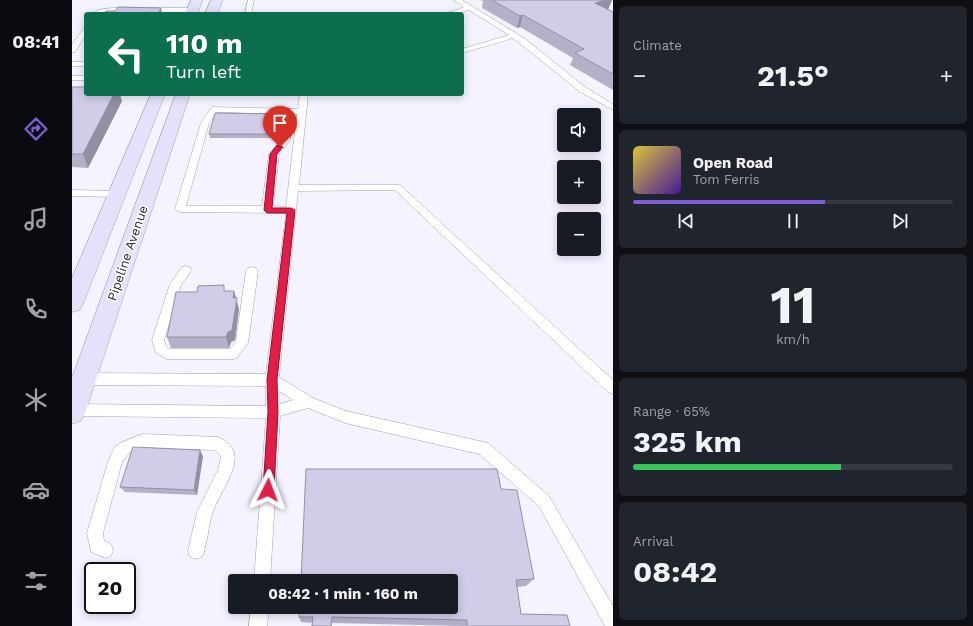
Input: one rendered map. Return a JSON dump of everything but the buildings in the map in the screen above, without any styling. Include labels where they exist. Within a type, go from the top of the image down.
[{"type":"main road","points":[[213,12],[217,0]]},
{"type":"main road","points":[[72,304],[157,96]]},
{"type":"main road","name":"Pipeline Avenue","points":[[72,411],[78,381],[148,195],[182,96]]},
{"type":"main road","points":[[117,194],[148,195]]},
{"type":"lane","points":[[248,12],[251,0]]},
{"type":"lane","points":[[457,0],[514,36],[582,89],[613,107]]},
{"type":"lane","points":[[99,12],[105,3]]},
{"type":"lane","points":[[103,12],[126,7],[194,8]]},
{"type":"lane","points":[[455,12],[470,8]]},
{"type":"lane","points":[[72,50],[84,32]]},
{"type":"lane","points":[[464,50],[514,36]]},
{"type":"lane","points":[[72,64],[84,64]]},
{"type":"lane","points":[[72,78],[84,78]]},
{"type":"lane","points":[[262,574],[273,412],[272,380],[304,96]]},
{"type":"lane","points":[[291,210],[180,210],[205,123],[214,109],[303,112]]},
{"type":"lane","points":[[267,210],[274,154],[286,140],[288,111]]},
{"type":"lane","points":[[294,188],[397,187],[442,226],[613,388]]},
{"type":"lane","points":[[72,193],[117,194]]},
{"type":"lane","points":[[186,270],[176,284],[158,340],[160,349],[167,354],[233,354],[242,343],[252,271]]},
{"type":"lane","points":[[78,381],[272,380],[308,402],[345,417],[483,448],[544,501],[613,623]]},
{"type":"lane","points":[[72,411],[273,412],[308,402]]},
{"type":"lane","points":[[105,550],[97,546],[96,533],[115,462],[120,452],[130,443],[142,441],[218,444],[226,449],[228,457],[226,469],[207,505],[200,527],[196,551]]},
{"type":"lane","points":[[258,626],[259,614]]},
{"type":"route","points":[[268,490],[273,412],[272,380],[291,210],[267,210],[274,154],[280,147]]}]
